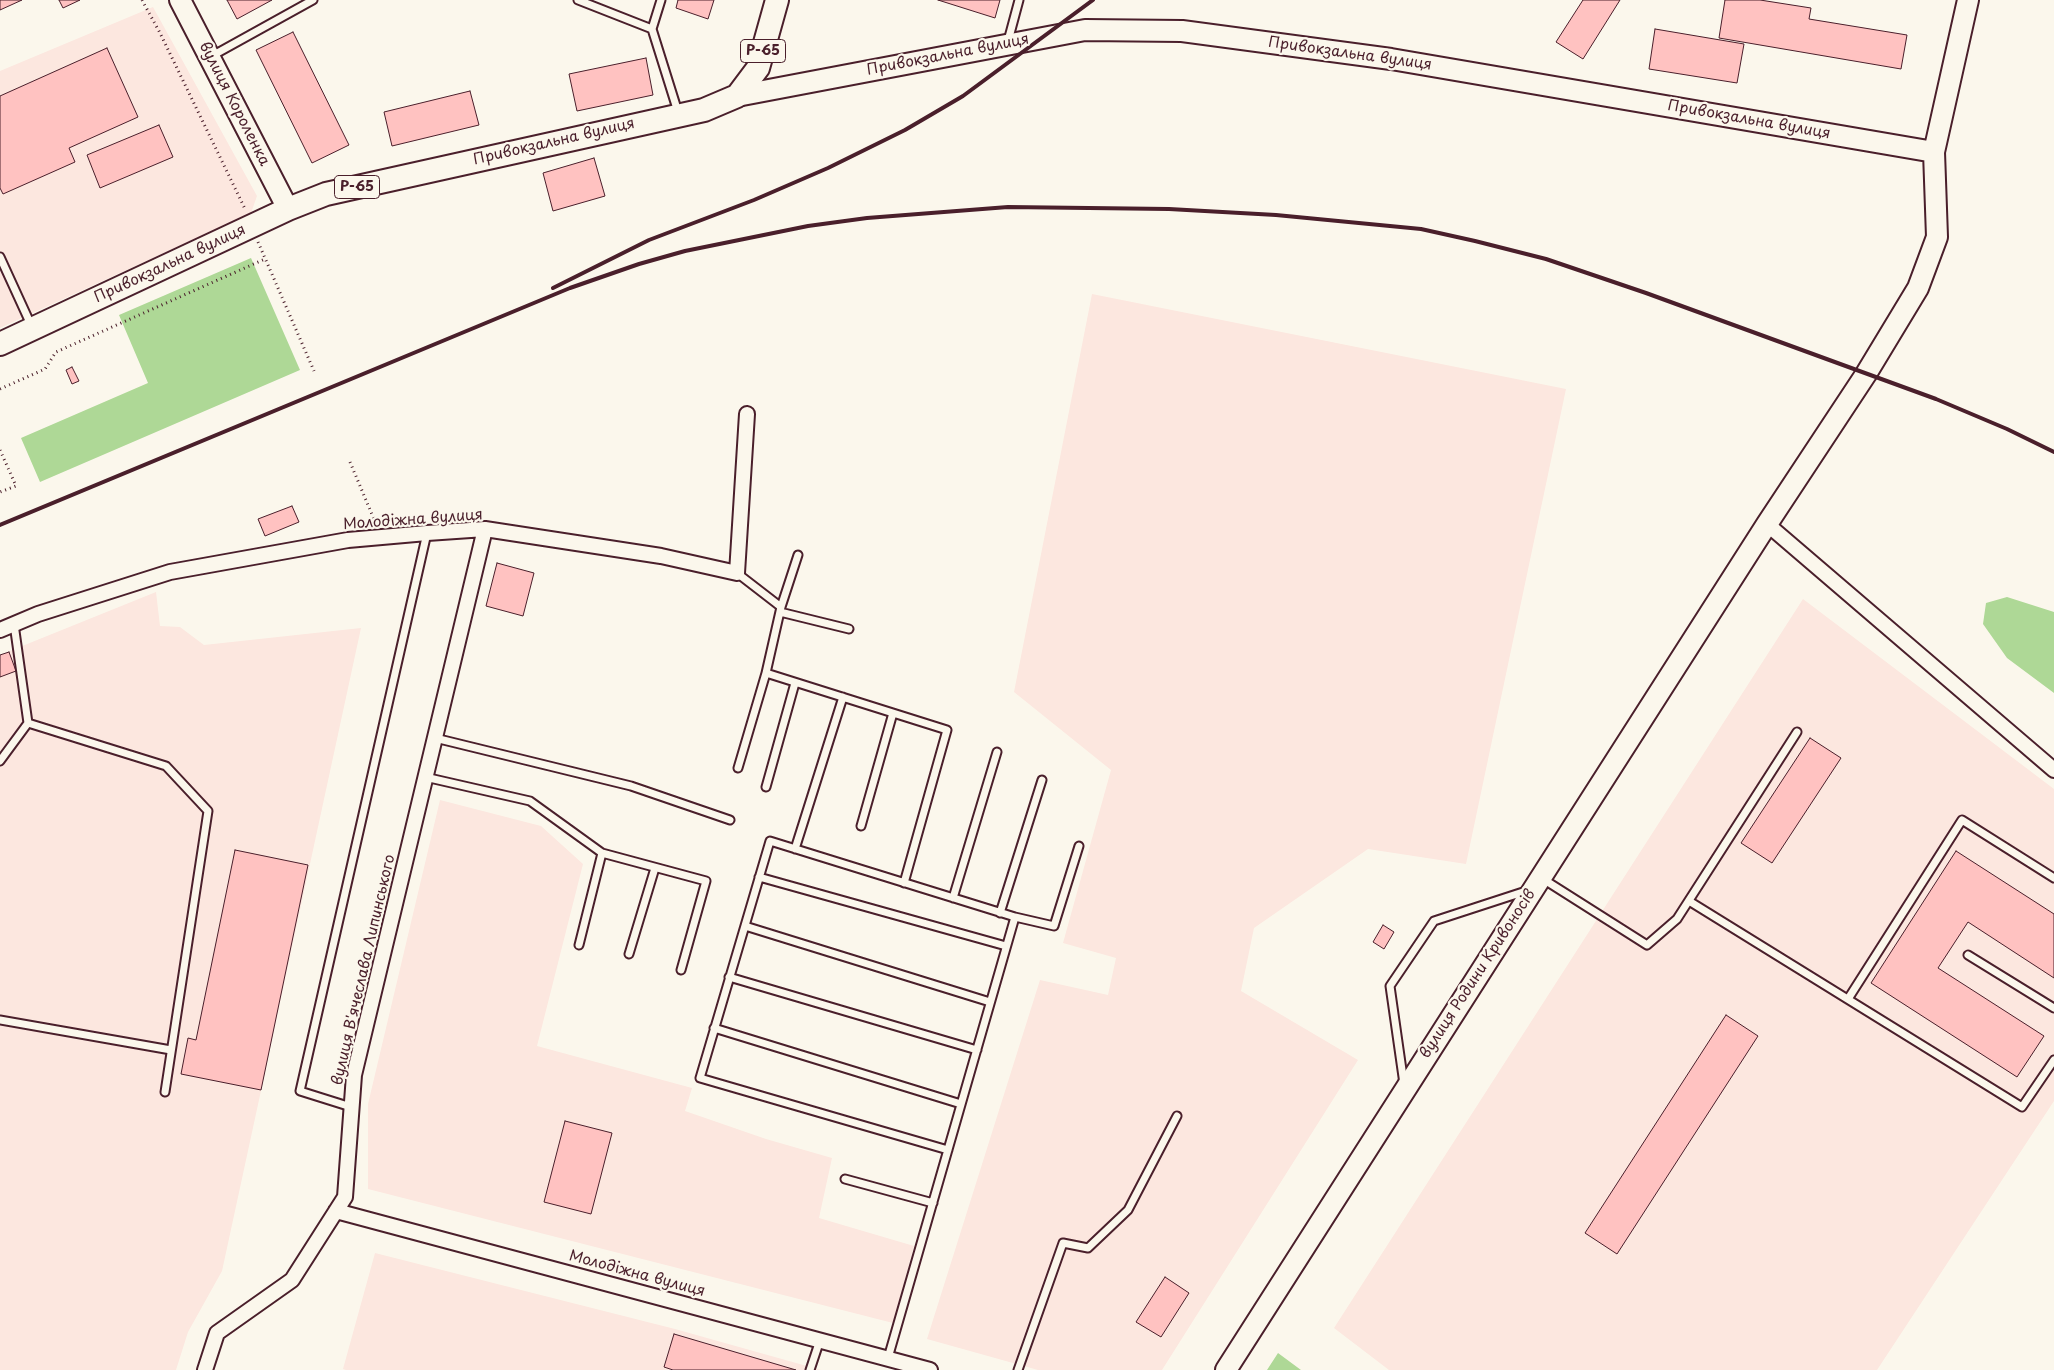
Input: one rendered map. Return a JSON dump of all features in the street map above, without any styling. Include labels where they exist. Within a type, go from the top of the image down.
[{"type":"main road","name":"вулиця Короленка","points":[[180,0],[288,209]]},
{"type":"main road","name":"Р-65","points":[[737,96],[758,68],[778,0]]},
{"type":"main road","name":"вулиця Родини Кривоносів","points":[[1226,1370],[1767,524],[1866,374],[1918,288],[1937,237],[1934,152],[1968,0]]},
{"type":"main road","name":"Привокзальна вулиця","points":[[0,344],[288,209],[326,194],[704,110],[737,96],[1085,30],[1182,32],[1391,59],[1934,152]]},
{"type":"street","points":[[737,573],[747,414]]},
{"type":"street","points":[[1767,524],[2054,770]]},
{"type":"street","name":"Молодіжна вулиця","points":[[0,630],[170,572],[348,540],[427,532],[485,529],[661,556],[737,573]]},
{"type":"street","name":"вулиця В'ячеслава Липинського","points":[[205,1370],[217,1334],[292,1280],[345,1197],[354,1075],[485,529]]},
{"type":"street","name":"Молодіжна вулиця","points":[[336,1211],[930,1370]]},
{"type":"lane","points":[[210,57],[314,0]]},
{"type":"lane","points":[[578,0],[652,29]]},
{"type":"lane","points":[[661,0],[652,29],[678,115]]},
{"type":"lane","points":[[1007,44],[1019,0]]},
{"type":"lane","points":[[0,257],[32,329]]},
{"type":"lane","points":[[351,1107],[300,1091],[427,532]]},
{"type":"lane","points":[[738,768],[766,673],[780,610],[798,554]]},
{"type":"lane","points":[[737,573],[780,610],[849,629]]},
{"type":"lane","points":[[0,761],[28,723],[14,624]]},
{"type":"lane","points":[[766,673],[947,730],[904,883]]},
{"type":"lane","points":[[766,787],[796,682]]},
{"type":"lane","points":[[796,849],[843,698]]},
{"type":"lane","points":[[861,826],[893,713]]},
{"type":"lane","points":[[28,723],[166,766],[208,811],[165,1092]]},
{"type":"lane","points":[[1405,1088],[1390,986],[1434,921],[1537,883],[1647,945],[1677,919],[1797,732]]},
{"type":"lane","points":[[435,738],[631,786],[730,820]]},
{"type":"lane","points":[[953,898],[997,752]]},
{"type":"lane","points":[[426,777],[530,801],[602,853],[706,881],[681,970]]},
{"type":"lane","points":[[1000,913],[1042,780]]},
{"type":"lane","points":[[1848,999],[1962,820],[2054,878]]},
{"type":"lane","points":[[948,1150],[700,1078],[770,841],[1000,913],[1054,926],[1079,846]]},
{"type":"lane","points":[[579,945],[602,853]]},
{"type":"lane","points":[[629,954],[655,868]]},
{"type":"lane","points":[[759,877],[1006,946]]},
{"type":"lane","points":[[1689,901],[2022,1107],[2054,1060]]},
{"type":"lane","points":[[888,1358],[1015,917]]},
{"type":"lane","points":[[744,926],[990,1002]]},
{"type":"lane","points":[[1968,955],[2054,1008]]},
{"type":"lane","points":[[729,977],[976,1050]]},
{"type":"lane","points":[[0,1020],[171,1050]]},
{"type":"lane","points":[[714,1028],[961,1104]]},
{"type":"lane","points":[[1018,1370],[1063,1243],[1088,1248],[1128,1210],[1177,1116]]},
{"type":"lane","points":[[845,1179],[933,1203]]},
{"type":"lane","points":[[810,1370],[820,1340]]},
{"type":"path","points":[[142,0],[245,209]]},
{"type":"path","points":[[258,242],[314,371]]},
{"type":"path","points":[[0,389],[45,369],[56,352],[265,259]]},
{"type":"path","points":[[0,450],[16,486],[0,492]]},
{"type":"path","points":[[350,462],[381,536]]},
{"type":"shaded area","points":[[153,7],[257,196],[251,213],[0,328],[0,71]]},
{"type":"shaded area","points":[[1092,294],[1566,389],[1466,864],[1368,849],[1254,928],[1241,991],[1358,1060],[1162,1370],[1038,1370],[927,1339],[1040,980],[1108,995],[1116,958],[1063,943],[1111,770],[1014,692]]},
{"type":"shaded area","points":[[156,592],[160,626],[180,627],[204,645],[361,628],[222,1271],[188,1332],[176,1370],[0,1370],[0,655]]},
{"type":"shaded area","points":[[1803,599],[2054,789],[2054,1101],[1877,1370],[1389,1370],[1334,1328]]},
{"type":"shaded area","points":[[440,800],[541,826],[583,864],[537,1046],[692,1088],[685,1111],[766,1139],[832,1158],[819,1218],[914,1246],[893,1323],[368,1189],[368,1104]]},
{"type":"shaded area","points":[[375,1253],[675,1329],[821,1370],[346,1370],[343,1369]]},
{"type":"green space","points":[[251,258],[300,370],[40,482],[21,438],[148,383],[119,315]]},
{"type":"green space","points":[[2007,597],[2054,612],[2054,693],[2007,658],[1983,624],[1986,603]]},
{"type":"green space","points":[[1278,1353],[1301,1370],[1267,1370]]},
{"type":"building","points":[[0,0],[22,0],[0,10]]},
{"type":"building","points":[[59,0],[80,0],[63,8]]},
{"type":"building","points":[[227,0],[272,0],[237,19]]},
{"type":"building","points":[[678,0],[714,0],[708,19],[676,8]]},
{"type":"building","points":[[938,0],[1000,0],[995,18]]},
{"type":"building","points":[[1583,0],[1620,0],[1583,59],[1556,42]]},
{"type":"building","points":[[1725,0],[1760,0],[1811,8],[1809,19],[1907,35],[1901,69],[1719,38]]},
{"type":"building","points":[[1655,29],[1744,44],[1737,83],[1649,69]]},
{"type":"building","points":[[293,32],[349,145],[312,163],[256,50]]},
{"type":"building","points":[[107,48],[138,117],[69,148],[75,162],[3,194],[0,188],[0,96]]},
{"type":"building","points":[[646,58],[653,95],[577,111],[569,74]]},
{"type":"building","points":[[470,91],[479,125],[392,146],[384,112]]},
{"type":"building","points":[[159,125],[173,157],[100,188],[87,155]]},
{"type":"building","points":[[594,158],[605,196],[553,211],[543,173]]},
{"type":"building","points":[[72,367],[79,381],[72,384],[66,370]]},
{"type":"building","points":[[292,506],[299,522],[265,536],[258,519]]},
{"type":"building","points":[[497,563],[534,573],[523,616],[486,606]]},
{"type":"building","points":[[9,652],[16,671],[0,677],[0,655]]},
{"type":"building","points":[[1810,738],[1841,758],[1772,863],[1741,843]]},
{"type":"building","points":[[235,850],[308,865],[261,1090],[181,1074],[188,1038],[196,1040]]},
{"type":"building","points":[[1956,851],[2054,914],[2054,978],[1968,922],[1938,968],[2044,1036],[2017,1077],[1871,983]]},
{"type":"building","points":[[1383,925],[1394,932],[1384,949],[1373,942]]},
{"type":"building","points":[[1726,1015],[1758,1036],[1617,1254],[1585,1233]]},
{"type":"building","points":[[565,1121],[612,1133],[591,1214],[544,1202]]},
{"type":"building","points":[[1165,1277],[1189,1293],[1161,1337],[1136,1322]]},
{"type":"building","points":[[674,1334],[796,1370],[673,1370],[664,1367]]},
{"type":"railway","points":[[553,288],[649,240],[754,200],[828,168],[905,130],[963,96],[1093,0]]},
{"type":"railway","points":[[0,525],[570,288],[639,264],[685,251],[808,226],[867,218],[1008,207],[1169,209],[1276,215],[1421,229],[1475,241],[1546,259],[1646,293],[1936,399],[2007,429],[2054,452]]}]
